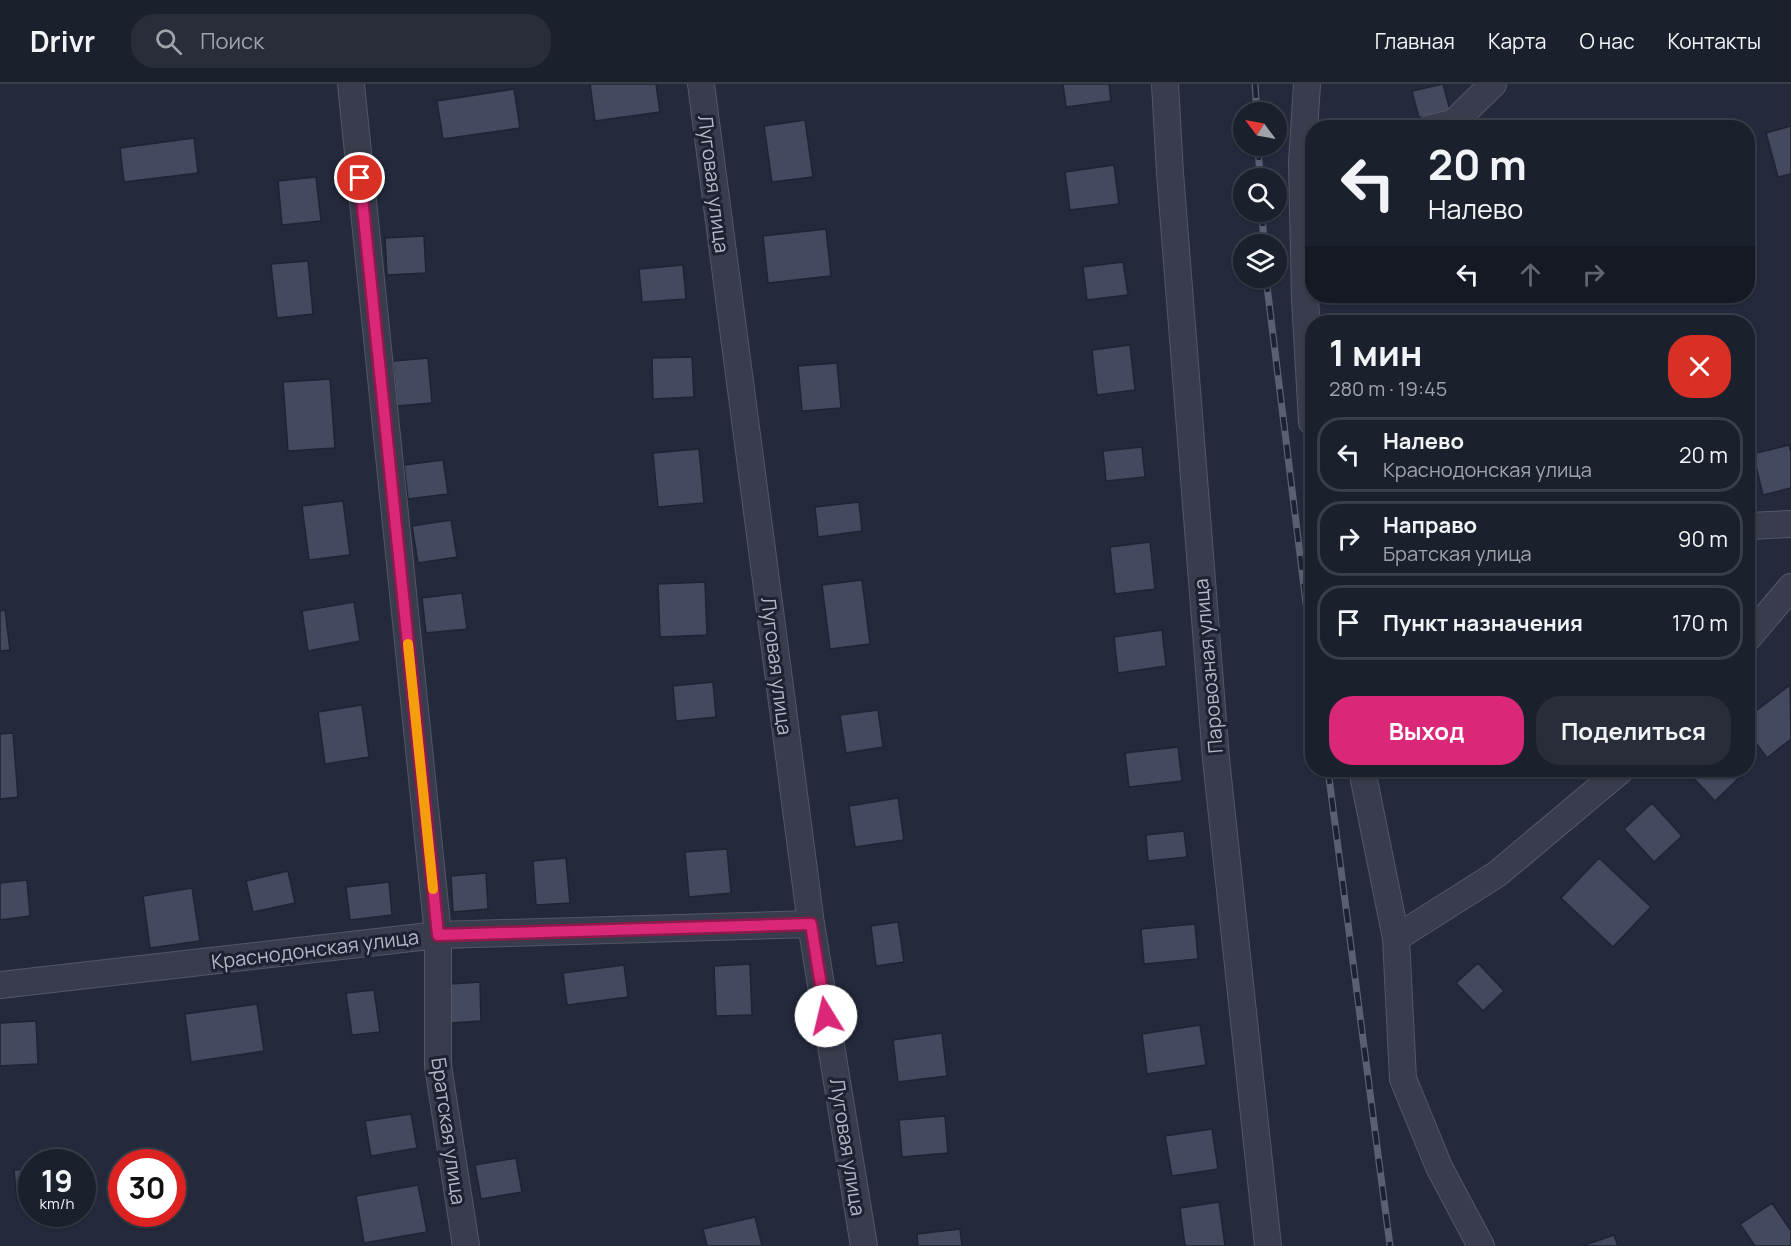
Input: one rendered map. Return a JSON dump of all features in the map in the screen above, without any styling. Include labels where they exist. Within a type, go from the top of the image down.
[{"type":"street","name":"Братская улица","points":[[351,84],[438,935],[438,1066],[466,1246]]},
{"type":"street","name":"Луговая улица","points":[[701,84],[811,924],[864,1246]]},
{"type":"street","name":"Паровозная улица","points":[[1165,84],[1170,185],[1216,759],[1268,1246]]},
{"type":"street","points":[[1305,178],[1302,163],[1307,84]]},
{"type":"street","points":[[1456,120],[1493,84]]},
{"type":"street","points":[[1755,526],[1791,524]]},
{"type":"street","points":[[1755,630],[1791,587]]},
{"type":"street","points":[[1363,777],[1396,938],[1403,1079],[1439,1167],[1481,1246]]},
{"type":"street","points":[[1396,938],[1497,874],[1613,777]]},
{"type":"street","name":"Краснодонская улица","points":[[0,985],[438,935],[811,924]]},
{"type":"building","points":[[590,84],[656,84],[660,112],[595,121]]},
{"type":"building","points":[[1063,84],[1109,84],[1111,101],[1066,107]]},
{"type":"building","points":[[1443,84],[1450,110],[1419,118],[1412,91]]},
{"type":"building","points":[[514,89],[520,128],[443,139],[437,101]]},
{"type":"building","points":[[805,120],[813,177],[772,182],[764,126]]},
{"type":"building","points":[[1791,126],[1791,174],[1778,177],[1766,133]]},
{"type":"building","points":[[194,138],[198,173],[124,182],[120,148]]},
{"type":"building","points":[[1114,165],[1119,204],[1070,210],[1065,172]]},
{"type":"building","points":[[316,177],[321,221],[282,225],[278,181]]},
{"type":"building","points":[[826,229],[831,276],[768,283],[763,236]]},
{"type":"building","points":[[424,236],[426,273],[387,275],[385,238]]},
{"type":"building","points":[[308,261],[313,314],[277,318],[271,264]]},
{"type":"building","points":[[1123,262],[1128,295],[1087,300],[1083,267]]},
{"type":"building","points":[[683,265],[686,299],[642,302],[639,269]]},
{"type":"building","points":[[1130,345],[1135,390],[1097,395],[1092,350]]},
{"type":"building","points":[[692,357],[694,397],[653,399],[652,358]]},
{"type":"building","points":[[428,358],[432,403],[397,406],[393,361]]},
{"type":"building","points":[[837,363],[841,408],[802,411],[798,366]]},
{"type":"building","points":[[330,379],[335,448],[288,451],[283,382]]},
{"type":"building","points":[[1789,445],[1791,488],[1763,495],[1755,454]]},
{"type":"building","points":[[1142,447],[1145,477],[1106,481],[1103,451]]},
{"type":"building","points":[[699,449],[704,503],[658,507],[653,453]]},
{"type":"building","points":[[443,460],[448,494],[408,499],[404,465]]},
{"type":"building","points":[[343,501],[350,555],[309,560],[302,506]]},
{"type":"building","points":[[859,502],[862,531],[818,537],[815,507]]},
{"type":"building","points":[[451,520],[457,557],[418,563],[412,526]]},
{"type":"building","points":[[1150,542],[1155,589],[1115,594],[1110,547]]},
{"type":"building","points":[[862,580],[870,644],[830,649],[822,585]]},
{"type":"building","points":[[705,582],[707,635],[660,637],[658,584]]},
{"type":"building","points":[[462,593],[467,629],[426,633],[422,598]]},
{"type":"building","points":[[354,602],[360,641],[308,651],[302,611]]},
{"type":"building","points":[[5,610],[10,650],[0,651],[0,611]]},
{"type":"building","points":[[1162,630],[1166,666],[1118,673],[1114,637]]},
{"type":"building","points":[[713,682],[716,717],[676,721],[673,686]]},
{"type":"building","points":[[1790,685],[1791,739],[1767,758],[1755,742],[1755,712]]},
{"type":"building","points":[[362,705],[369,757],[325,764],[318,712]]},
{"type":"building","points":[[878,710],[883,747],[846,753],[840,715]]},
{"type":"building","points":[[13,733],[18,797],[0,799],[0,734]]},
{"type":"building","points":[[1178,747],[1182,781],[1129,787],[1125,753]]},
{"type":"building","points":[[1693,777],[1740,777],[1715,801]]},
{"type":"building","points":[[898,798],[904,840],[855,847],[849,806]]},
{"type":"building","points":[[1652,803],[1682,836],[1654,862],[1624,829]]},
{"type":"building","points":[[1184,831],[1187,857],[1148,861],[1146,835]]},
{"type":"building","points":[[727,849],[731,893],[689,897],[685,852]]},
{"type":"building","points":[[566,858],[570,903],[536,905],[533,861]]},
{"type":"building","points":[[1599,858],[1651,907],[1613,947],[1561,898]]},
{"type":"building","points":[[288,871],[295,903],[253,912],[246,881]]},
{"type":"building","points":[[486,873],[488,909],[453,912],[451,876]]},
{"type":"building","points":[[27,880],[30,916],[0,920],[0,883]]},
{"type":"building","points":[[389,882],[392,915],[350,920],[346,887]]},
{"type":"building","points":[[192,888],[200,941],[150,948],[143,896]]},
{"type":"building","points":[[898,922],[904,962],[876,966],[871,926]]},
{"type":"building","points":[[1195,924],[1198,959],[1144,964],[1141,929]]},
{"type":"building","points":[[1478,963],[1504,991],[1483,1011],[1456,983]]},
{"type":"building","points":[[750,964],[752,1015],[716,1016],[714,966]]},
{"type":"building","points":[[624,965],[628,997],[567,1005],[563,973]]},
{"type":"building","points":[[480,982],[481,1021],[451,1023],[450,984]]},
{"type":"building","points":[[374,990],[380,1032],[352,1035],[346,993]]},
{"type":"building","points":[[257,1004],[264,1051],[191,1062],[185,1014]]},
{"type":"building","points":[[36,1021],[38,1064],[0,1066],[0,1023]]},
{"type":"building","points":[[1200,1025],[1206,1065],[1147,1074],[1142,1034]]},
{"type":"building","points":[[942,1033],[947,1076],[898,1082],[893,1040]]},
{"type":"building","points":[[411,1114],[417,1148],[371,1156],[365,1121]]},
{"type":"building","points":[[945,1116],[948,1153],[902,1157],[899,1120]]},
{"type":"building","points":[[1212,1129],[1218,1169],[1172,1176],[1165,1136]]},
{"type":"building","points":[[516,1158],[522,1192],[481,1199],[475,1165]]},
{"type":"building","points":[[14,1170],[18,1170],[17,1201]]},
{"type":"building","points":[[418,1185],[427,1232],[364,1243],[356,1196]]},
{"type":"building","points":[[1219,1202],[1225,1246],[1185,1246],[1180,1208]]},
{"type":"building","points":[[1772,1203],[1791,1231],[1791,1246],[1755,1246],[1740,1224]]},
{"type":"building","points":[[755,1217],[762,1246],[707,1246],[703,1229]]},
{"type":"building","points":[[960,1229],[962,1246],[918,1246],[917,1234]]},
{"type":"building","points":[[1614,1235],[1618,1246],[1582,1246]]},
{"type":"railway","points":[[1255,84],[1256,102]]},
{"type":"railway","points":[[1259,156],[1259,168]]},
{"type":"railway","points":[[1263,222],[1263,234]]},
{"type":"railway","points":[[1267,288],[1305,595]]},
{"type":"railway","points":[[1329,777],[1390,1246]]},
{"type":"slow traffic","points":[[408,644],[433,889]]},
{"type":"route","points":[[360,178],[438,935],[811,924],[826,1016]]}]
